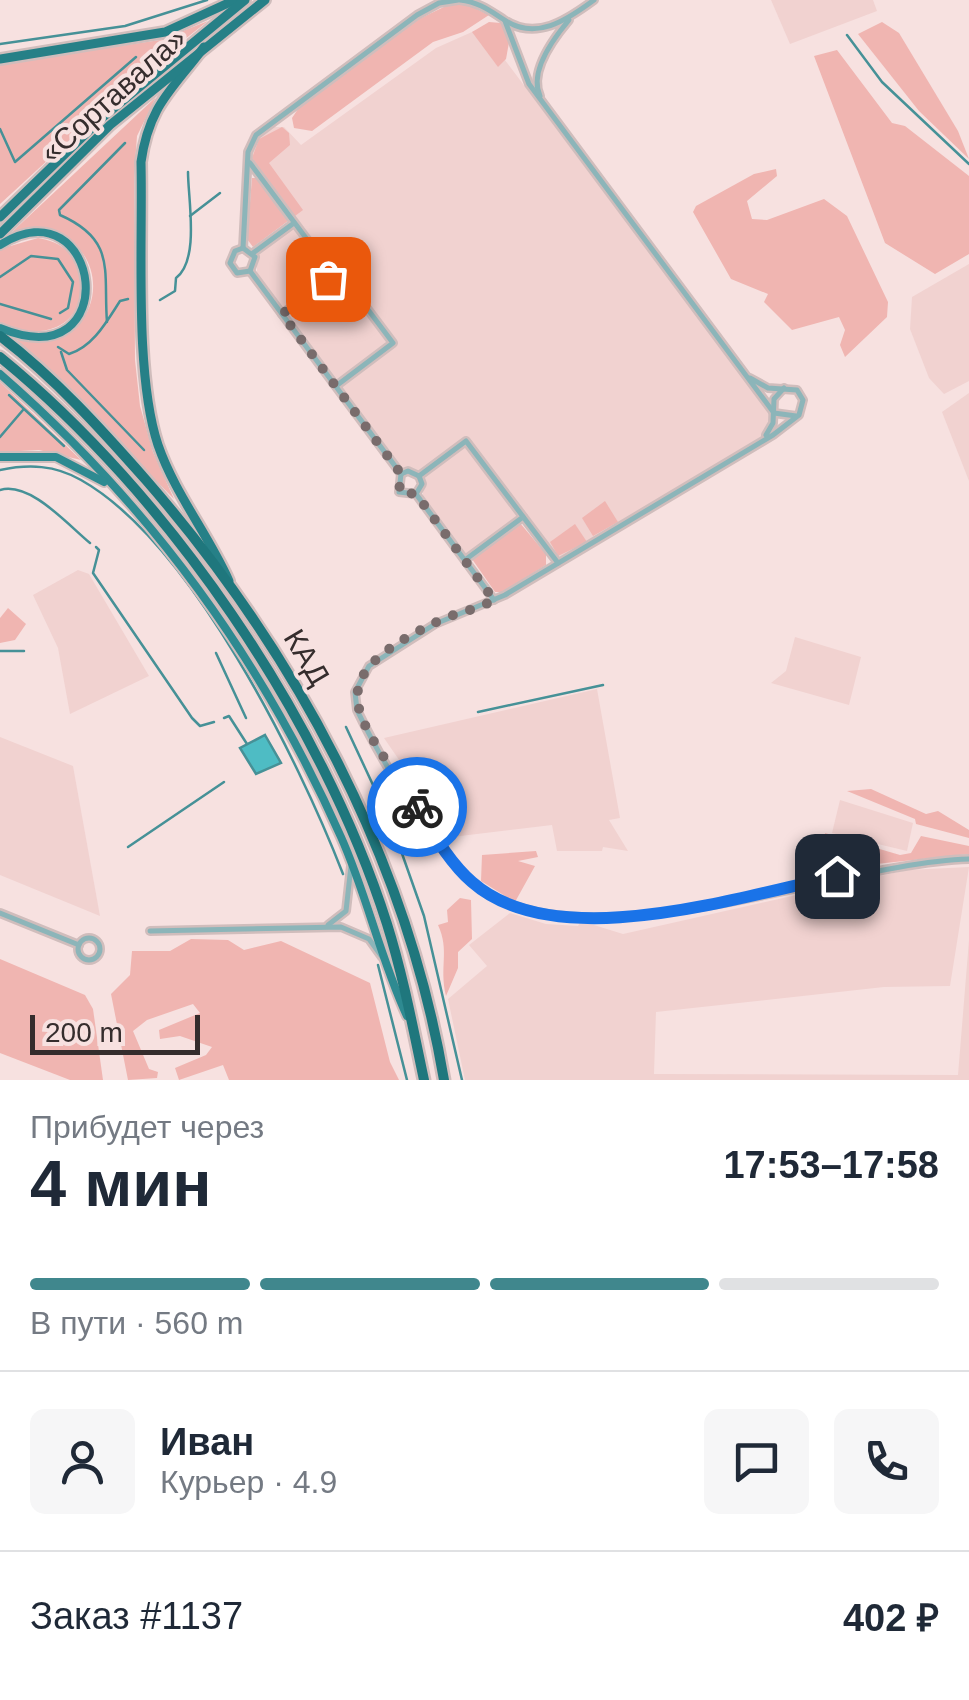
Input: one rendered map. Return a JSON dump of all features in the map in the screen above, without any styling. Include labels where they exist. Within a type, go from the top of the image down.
[{"type":"highway","points":[[0,59],[165,32],[235,0]]},
{"type":"highway","name":"«Сортавала»","points":[[0,216],[104,116],[245,0]]},
{"type":"highway","name":"«Сортавала»","points":[[0,234],[110,125],[265,0]]},
{"type":"highway","points":[[204,47],[165,92],[145,133],[141,162],[146,383],[157,441],[170,474],[230,582]]},
{"type":"highway","name":"КАД","points":[[0,336],[99,426],[230,582],[292,679],[374,839],[403,919],[444,1080]]},
{"type":"highway","name":"КАД","points":[[0,357],[95,443],[198,570],[264,668],[314,756],[357,847],[387,924],[424,1080]]},
{"type":"main road","points":[[0,245],[28,234],[56,237],[82,259],[88,284],[78,317],[53,335],[30,337],[0,328]]},
{"type":"main road","points":[[0,374],[56,424],[129,502],[182,565],[254,668],[298,748],[352,865],[415,1034]]},
{"type":"main road","points":[[0,457],[41,454],[75,464],[129,502]]},
{"type":"street","points":[[244,248],[248,160],[256,135],[417,16],[439,3],[459,0],[480,4],[505,22],[525,29],[543,29],[594,0]]},
{"type":"street","points":[[544,103],[535,84],[539,62],[549,55],[570,17]]},
{"type":"street","points":[[505,22],[529,84],[774,413],[786,418],[799,415]]},
{"type":"street","points":[[516,43],[525,29]]},
{"type":"street","points":[[543,29],[552,44]]},
{"type":"street","points":[[520,57],[539,62]]},
{"type":"street","points":[[248,160],[334,274],[393,343],[336,386]]},
{"type":"street","points":[[253,254],[294,223]]},
{"type":"street","points":[[244,248],[256,261],[250,272]]},
{"type":"street","points":[[244,248],[235,251],[230,262],[238,273],[250,272]]},
{"type":"street","points":[[250,272],[401,474],[399,492],[416,494],[494,600]]},
{"type":"street","points":[[282,314],[334,274]]},
{"type":"street","points":[[750,378],[768,388],[785,388],[801,394],[799,415],[494,600],[435,624],[369,666],[358,682],[355,700],[377,747],[452,860],[472,882],[495,898],[536,914],[626,920],[884,867],[969,859]]},
{"type":"street","points":[[760,442],[772,428],[774,399],[785,388]]},
{"type":"street","points":[[419,476],[466,441],[558,562]]},
{"type":"street","points":[[401,474],[419,476]]},
{"type":"street","points":[[416,494],[421,488],[419,476]]},
{"type":"street","points":[[465,560],[523,517]]},
{"type":"street","points":[[326,926],[346,912],[352,865]]},
{"type":"street","points":[[0,912],[79,945]]},
{"type":"street","points":[[150,930],[326,926],[357,930],[369,938],[386,964]]},
{"type":"street","points":[[90,938],[98,942],[100,951],[95,958],[86,960],[79,954],[79,945],[90,938]]},
{"type":"shaded area","points":[[771,0],[873,0],[877,11],[790,44]]},
{"type":"shaded area","points":[[450,4],[469,5],[489,15],[463,32],[433,42],[312,131],[294,128],[292,118],[298,109],[419,19]]},
{"type":"shaded area","points":[[208,21],[148,68],[0,204],[0,64],[160,40]]},
{"type":"shaded area","points":[[489,22],[501,23],[510,37],[506,59],[498,67],[472,32]]},
{"type":"shaded area","points":[[882,22],[899,33],[958,131],[969,159],[919,111],[858,34]]},
{"type":"shaded area","points":[[481,28],[770,414],[768,429],[759,439],[555,563],[520,517],[470,554],[464,554],[423,498],[423,479],[414,470],[401,470],[257,276],[257,248],[296,218],[252,162],[251,148],[257,139],[274,127],[284,127],[301,145],[436,48]]},
{"type":"shaded area","points":[[837,50],[892,123],[905,126],[969,176],[969,254],[935,274],[885,243],[814,56]]},
{"type":"shaded area","points":[[156,97],[137,136],[135,360],[140,406],[153,452],[174,499],[16,339],[50,340],[74,328],[88,309],[93,286],[88,262],[73,243],[47,231],[12,232]]},
{"type":"shaded area","points":[[282,127],[289,133],[290,145],[269,163],[303,210],[295,216],[252,158],[259,139]]},
{"type":"shaded area","points":[[776,169],[777,176],[747,201],[752,219],[767,220],[824,199],[847,216],[888,302],[887,317],[845,357],[840,345],[845,330],[839,317],[792,330],[764,302],[768,294],[731,279],[693,212],[696,206],[754,174]]},
{"type":"shaded area","points":[[252,178],[257,178],[288,221],[253,247],[247,239]]},
{"type":"shaded area","points":[[38,238],[69,253],[85,284],[75,312],[66,321],[55,328],[30,331],[0,323],[0,249]]},
{"type":"shaded area","points":[[969,264],[969,381],[944,394],[929,378],[910,329],[912,297]]},
{"type":"shaded area","points":[[0,382],[81,460],[39,450],[0,452]]},
{"type":"shaded area","points":[[969,393],[969,481],[942,412]]},
{"type":"shaded area","points":[[605,501],[618,522],[593,536],[582,518]]},
{"type":"shaded area","points":[[520,523],[546,554],[546,565],[503,592],[495,592],[472,559]]},
{"type":"shaded area","points":[[575,524],[587,542],[558,556],[550,542]]},
{"type":"shaded area","points":[[78,570],[89,574],[149,676],[70,714],[58,648],[33,595]]},
{"type":"shaded area","points":[[8,608],[26,624],[15,640],[0,643],[0,618]]},
{"type":"shaded area","points":[[795,637],[861,657],[849,705],[771,683],[786,671]]},
{"type":"shaded area","points":[[597,689],[620,818],[609,820],[628,851],[603,847],[602,851],[557,851],[552,825],[452,837],[384,738]]},
{"type":"shaded area","points":[[0,737],[73,766],[100,916],[0,875]]},
{"type":"shaded area","points":[[871,789],[926,814],[938,811],[969,830],[969,838],[916,824],[915,819],[847,791]]},
{"type":"shaded area","points":[[840,800],[913,823],[907,851],[832,833]]},
{"type":"shaded area","points":[[825,833],[900,855],[911,853],[921,836],[969,846],[969,854],[867,865],[852,850],[826,842]]},
{"type":"shaded area","points":[[536,851],[538,857],[518,861],[535,866],[515,902],[481,881],[482,855]]},
{"type":"shaded area","points":[[969,867],[950,986],[884,987],[656,1012],[654,1074],[958,1075],[969,940],[969,1080],[465,1080],[448,999],[487,966],[469,945],[510,913],[546,924],[578,926],[581,921],[623,934],[907,870]]},
{"type":"shaded area","points":[[460,898],[471,900],[472,939],[458,952],[458,968],[446,996],[438,925],[448,922],[447,910]]},
{"type":"shaded area","points":[[191,939],[228,940],[244,950],[281,941],[370,983],[390,1062],[399,1080],[229,1080],[223,1065],[179,1080],[175,1068],[206,1055],[212,1047],[180,1036],[160,1039],[159,1030],[200,1013],[193,1004],[147,1020],[133,1031],[149,1069],[158,1072],[157,1078],[128,1080],[111,994],[130,975],[132,951],[170,951]]},
{"type":"shaded area","points":[[0,959],[85,995],[93,1009],[103,1080],[70,1080],[0,1053]]},
{"type":"water","points":[[265,735],[281,763],[256,774],[240,748]]},
{"type":"waterway","points":[[0,44],[125,26],[207,0]]},
{"type":"waterway","points":[[847,35],[882,82],[969,164]]},
{"type":"waterway","points":[[0,129],[15,162],[136,57]]},
{"type":"waterway","points":[[107,322],[105,273],[99,247],[91,235],[60,215],[59,210],[125,143]]},
{"type":"waterway","points":[[160,300],[175,291],[176,278],[188,258],[188,172]]},
{"type":"waterway","points":[[190,216],[220,193]]},
{"type":"waterway","points":[[0,277],[31,256],[58,259],[73,282],[68,308],[60,313]]},
{"type":"waterway","points":[[58,347],[69,354],[78,351],[99,332],[120,301],[128,299]]},
{"type":"waterway","points":[[0,304],[51,319]]},
{"type":"waterway","points":[[61,352],[67,370],[144,450]]},
{"type":"waterway","points":[[9,395],[64,446]]},
{"type":"waterway","points":[[0,437],[23,410]]},
{"type":"waterway","points":[[0,470],[42,467],[71,475],[122,510],[162,551],[200,601],[269,715],[299,772],[343,874]]},
{"type":"waterway","points":[[0,490],[12,489],[36,498],[90,543]]},
{"type":"waterway","points":[[96,547],[99,550],[93,573],[192,718],[200,726],[214,722]]},
{"type":"waterway","points":[[0,651],[24,651]]},
{"type":"waterway","points":[[216,653],[246,718]]},
{"type":"waterway","points":[[478,712],[603,685]]},
{"type":"waterway","points":[[224,718],[229,716],[247,744]]},
{"type":"waterway","points":[[346,727],[393,828],[424,916],[462,1080]]},
{"type":"waterway","points":[[128,847],[224,782]]},
{"type":"waterway","points":[[378,965],[407,1080]]},
{"type":"way so far","points":[[328,279],[282,314],[401,474],[396,484],[399,492],[405,496],[416,494],[494,600],[435,624],[369,666],[358,682],[357,710],[417,807]]},
{"type":"route","points":[[417,807],[452,860],[472,882],[519,909],[559,918],[602,915],[626,920],[837,876]]}]
